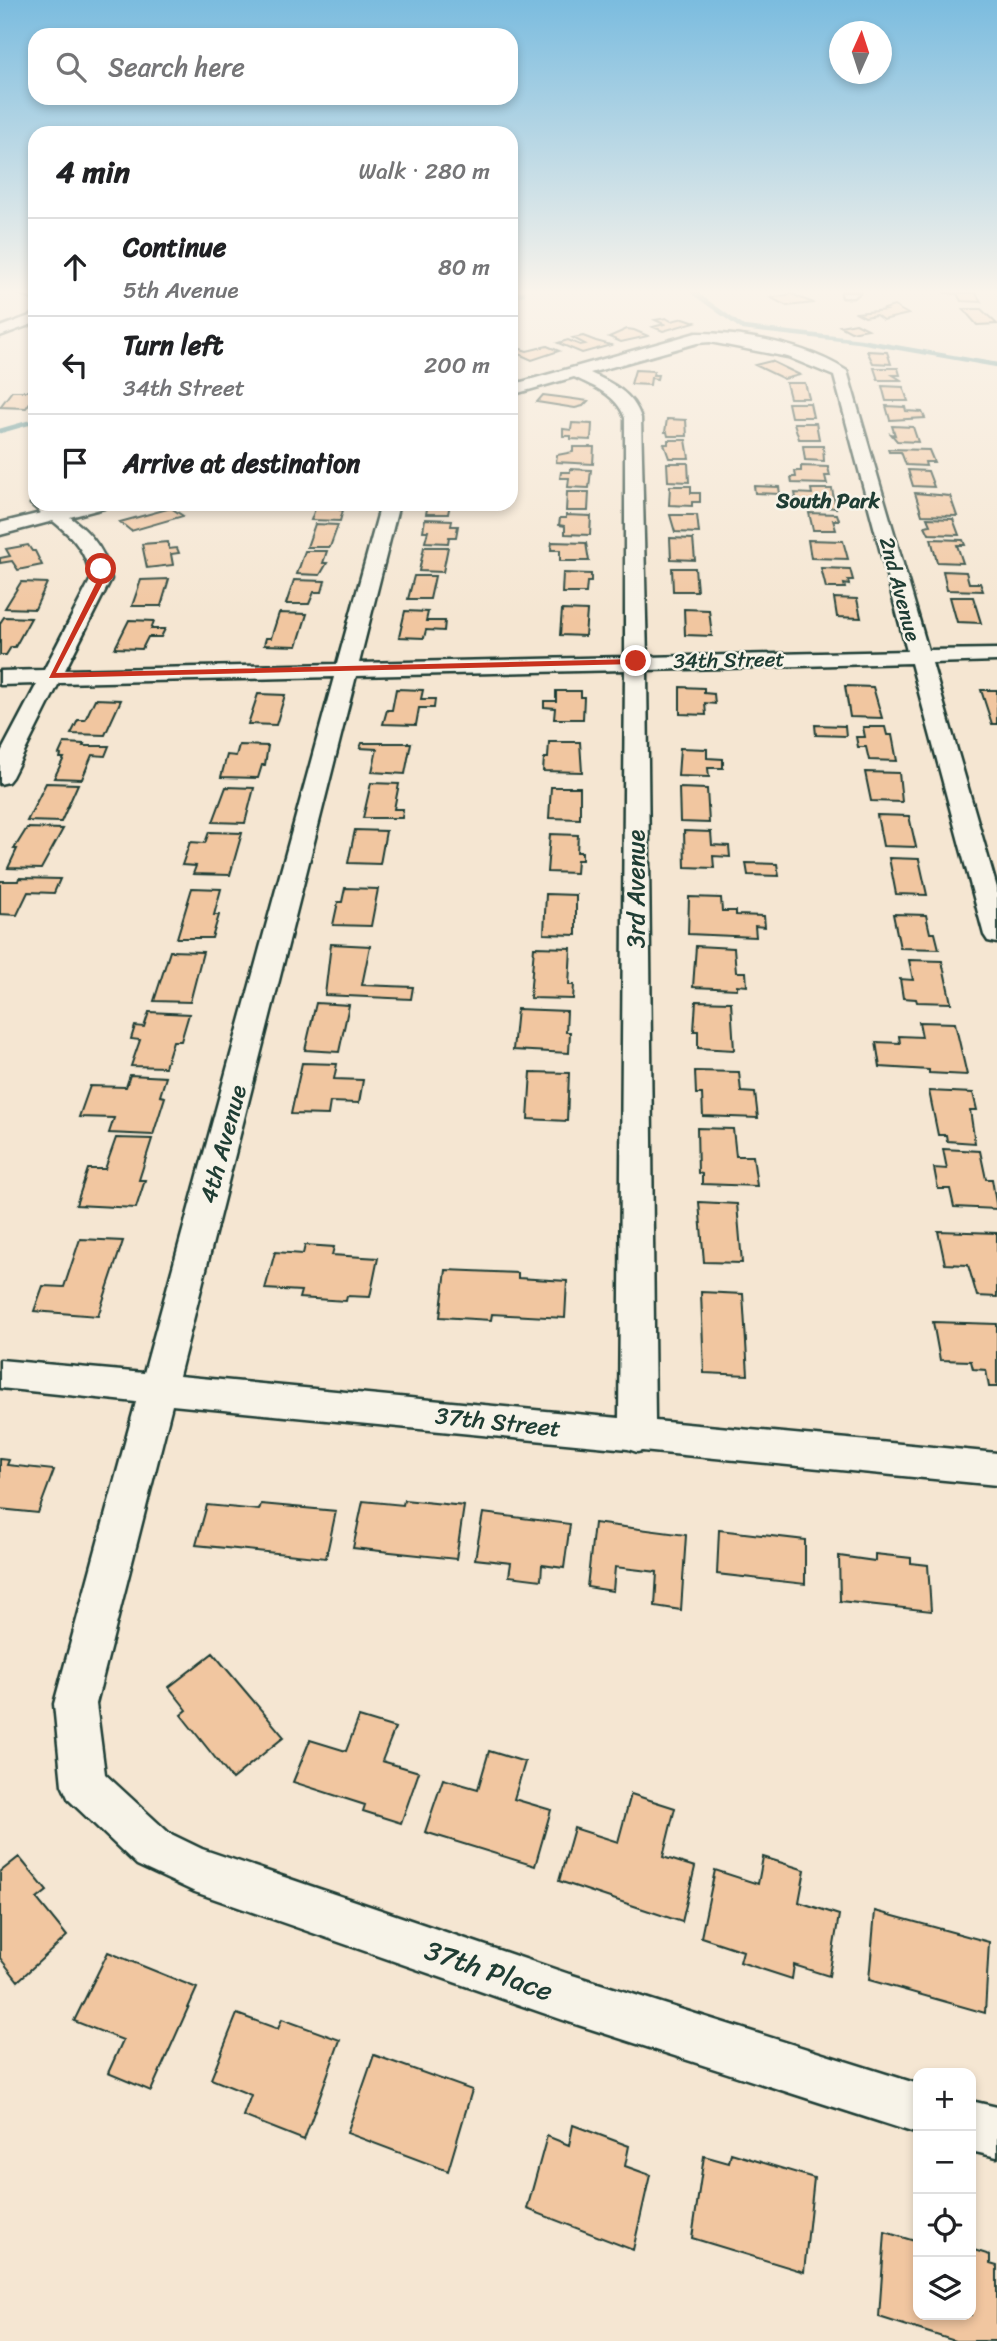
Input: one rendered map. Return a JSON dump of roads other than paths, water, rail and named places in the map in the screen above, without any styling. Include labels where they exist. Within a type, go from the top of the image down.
[{"type":"street","name":"3rd Avenue","points":[[625,402],[633,418],[636,661],[637,1437]]},
{"type":"street","name":"2nd Avenue","points":[[849,402],[997,935]]},
{"type":"street","points":[[0,529],[45,511]]},
{"type":"street","points":[[0,776],[101,579],[95,552],[49,511]]},
{"type":"street","name":"4th Avenue","points":[[84,1785],[75,1704],[388,511]]},
{"type":"street","name":"34th Street","points":[[0,678],[636,661],[997,655]]},
{"type":"street","name":"37th Street","points":[[0,1374],[637,1437],[997,1469]]},
{"type":"street","name":"37th Place","points":[[84,1785],[153,1849],[195,1869],[569,1998],[913,2107]]},
{"type":"street","points":[[976,2127],[997,2132]]},
{"type":"waterway","points":[[0,431],[28,423]]},
{"type":"district","name":"South Park","points":[[828,501]]}]
